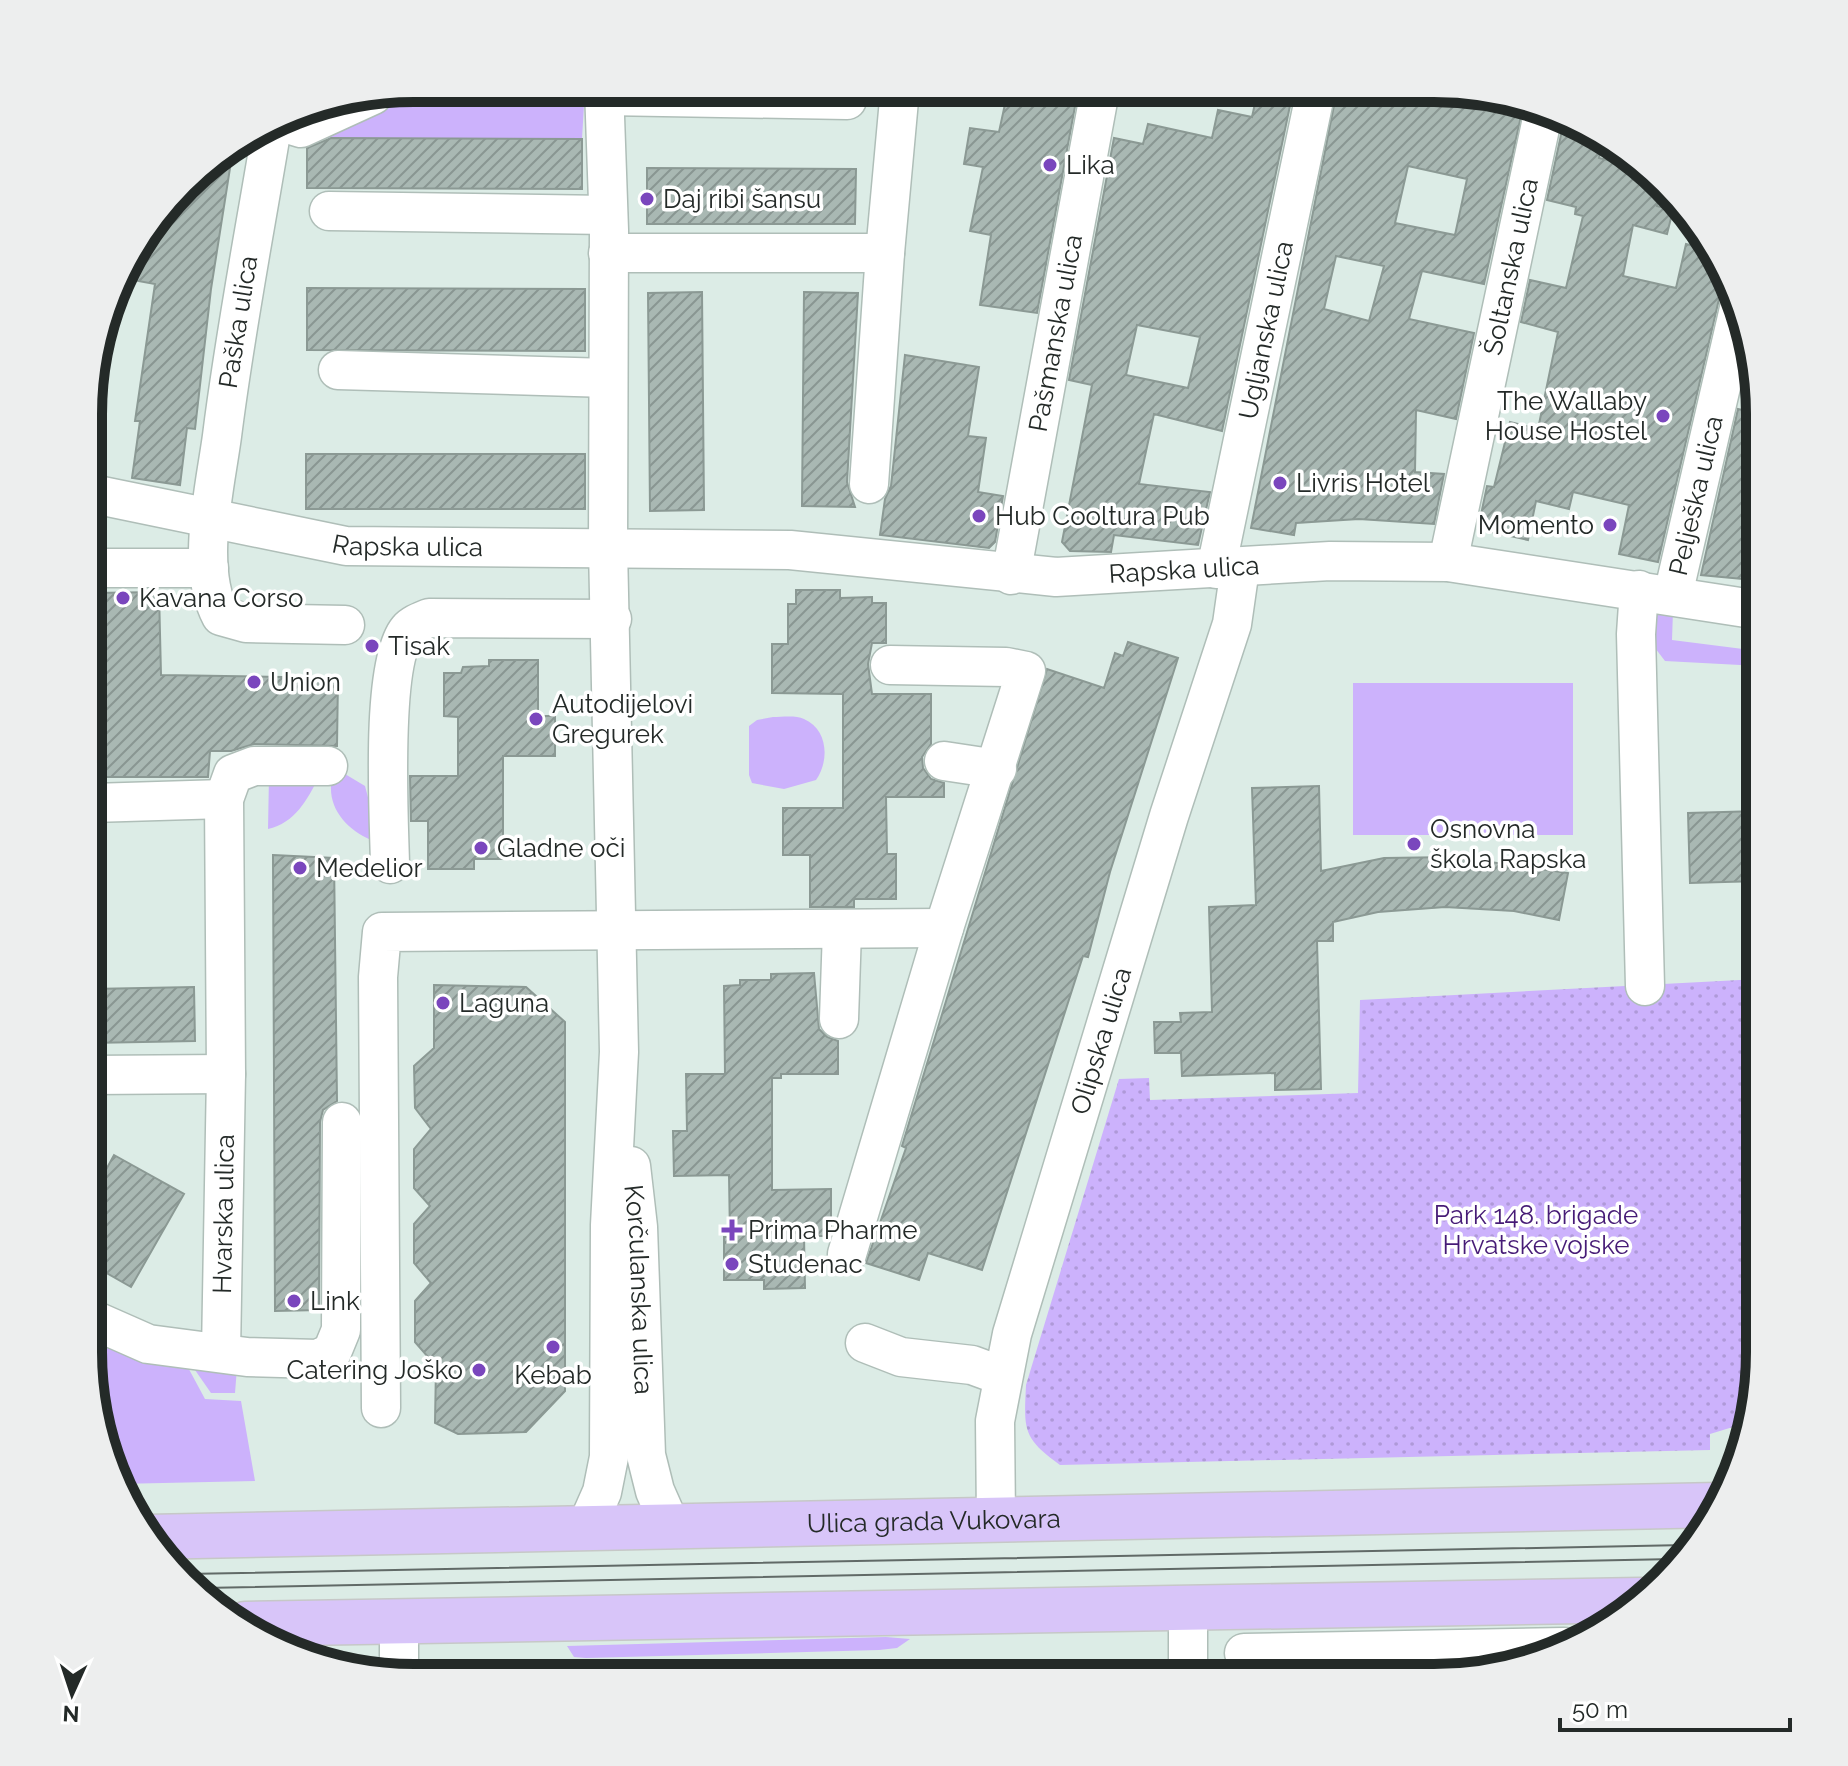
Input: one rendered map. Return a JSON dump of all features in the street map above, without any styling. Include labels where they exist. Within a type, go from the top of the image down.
[{"type":"main road","name":"Ulica grada Vukovara","points":[[163,1537],[1706,1505]]},
{"type":"main road","points":[[261,1624],[1622,1600]]},
{"type":"street","points":[[605,102],[608,548]]},
{"type":"street","points":[[869,484],[899,102]]},
{"type":"street","name":"Pašmanska ulica","points":[[1011,575],[1098,102]]},
{"type":"street","name":"Ugljanska ulica","points":[[1228,568],[1314,102]]},
{"type":"street","points":[[295,126],[301,128],[333,113]]},
{"type":"street","name":"Šoltanska ulica","points":[[1448,562],[1541,122]]},
{"type":"street","name":"Paška ulica","points":[[210,518],[234,343],[270,137]]},
{"type":"street","points":[[329,211],[608,215]]},
{"type":"street","points":[[608,253],[885,253]]},
{"type":"street","name":"Pelješka ulica","points":[[1645,986],[1636,634],[1656,593],[1733,328]]},
{"type":"street","points":[[338,370],[608,378]]},
{"type":"street","name":"Rapska ulica","points":[[102,496],[346,546],[790,550],[1011,575],[1110,576],[1330,561],[1448,562],[1746,608]]},
{"type":"street","points":[[210,518],[209,568],[213,602],[221,616],[246,623],[345,625]]},
{"type":"street","name":"Korčulanska ulica","points":[[587,1526],[602,1492],[609,1457],[610,1225],[619,1052],[612,619],[608,548]]},
{"type":"street","points":[[102,568],[209,568]]},
{"type":"street","name":"Olipska ulica","points":[[996,1520],[995,1421],[1002,1376],[1169,816],[1232,624],[1228,568]]},
{"type":"street","points":[[390,864],[389,711],[397,655],[406,631],[429,618],[612,619]]},
{"type":"street","points":[[847,1254],[944,928],[1026,671],[1006,667],[890,665]]},
{"type":"street","points":[[944,761],[997,769]]},
{"type":"street","points":[[102,803],[224,799],[233,774],[254,766],[328,766]]},
{"type":"street","name":"Hvarska ulica","points":[[221,1352],[226,1074],[224,799]]},
{"type":"street","points":[[381,1408],[378,977],[382,932],[944,928]]},
{"type":"street","points":[[839,1019],[842,930]]},
{"type":"street","name":"Korčulanska ulica","points":[[619,1052],[638,1227],[646,1455],[655,1491],[670,1525]]},
{"type":"street","points":[[102,1075],[226,1074]]},
{"type":"street","points":[[102,1324],[148,1344],[318,1359],[332,1352],[339,1343],[342,1122]]},
{"type":"street","points":[[865,1343],[901,1357],[972,1365],[1002,1376]]},
{"type":"street","points":[[1188,1607],[1188,1664]]},
{"type":"street","points":[[399,1620],[399,1663]]},
{"type":"street","points":[[1244,1653],[1532,1648]]},
{"type":"green space","points":[[584,102],[582,139],[307,138],[379,104]]},
{"type":"green space","points":[[1654,608],[1673,611],[1672,640],[1743,649],[1746,630],[1746,665],[1665,661],[1652,644]]},
{"type":"green space","points":[[1353,683],[1573,683],[1573,835],[1353,835]]},
{"type":"green space","points":[[801,718],[818,731],[825,756],[816,780],[784,789],[752,783],[749,775],[749,726],[757,720]]},
{"type":"green space","points":[[345,774],[365,786],[374,820],[371,840],[346,823],[335,807],[332,778]]},
{"type":"green space","points":[[269,776],[319,777],[293,816],[268,829]]},
{"type":"green space","name":"Park 148. brigade Hrvatske vojske","points":[[1746,980],[1745,1372],[1737,1426],[1710,1434],[1710,1450],[1060,1465],[1038,1447],[1026,1423],[1026,1385],[1119,1079],[1149,1078],[1150,1100],[1358,1093],[1360,1000]]},
{"type":"green space","points":[[106,1345],[184,1360],[205,1399],[241,1401],[255,1481],[131,1484],[108,1413],[102,1352]]},
{"type":"green space","points":[[195,1364],[237,1368],[235,1393],[211,1393],[195,1370]]},
{"type":"green space","points":[[886,1637],[910,1639],[897,1648],[879,1650],[586,1658],[574,1657],[567,1646]]},
{"type":"building","points":[[1005,102],[1076,102],[1037,313],[980,305],[991,235],[970,231],[983,167],[964,164],[970,128],[999,132]]},
{"type":"building","points":[[1255,102],[1291,102],[1222,431],[1154,414],[1139,484],[1210,492],[1198,545],[1114,535],[1111,552],[1070,551],[1062,542],[1092,385],[1069,380],[1114,138],[1143,144],[1148,124],[1212,138],[1218,110],[1252,117]],"holes":[[[1137,325],[1200,337],[1188,388],[1126,375]]]},
{"type":"building","points":[[1335,102],[1454,103],[1521,115],[1484,284],[1422,271],[1409,319],[1474,333],[1456,419],[1416,410],[1415,472],[1444,474],[1434,524],[1359,519],[1296,523],[1294,535],[1251,528]],"holes":[[[1408,166],[1467,179],[1455,235],[1395,223]],[[1336,256],[1384,266],[1369,321],[1324,309]]]},
{"type":"building","points":[[1562,130],[1600,151],[1599,158],[1624,167],[1659,198],[1657,206],[1672,213],[1667,234],[1633,225],[1623,276],[1676,288],[1686,244],[1697,247],[1721,293],[1658,562],[1619,554],[1629,505],[1573,492],[1569,509],[1536,501],[1528,540],[1478,529],[1487,486],[1494,487],[1510,422],[1538,429],[1558,332],[1521,322],[1530,280],[1566,288],[1583,216],[1575,214],[1576,207],[1547,200]]},
{"type":"building","points":[[331,138],[582,139],[582,189],[307,188],[307,148]]},
{"type":"building","points":[[231,162],[211,289],[195,429],[187,428],[180,485],[132,478],[140,421],[135,421],[155,284],[132,280],[144,258],[193,193]]},
{"type":"building","points":[[647,168],[856,169],[855,224],[647,224]]},
{"type":"building","points":[[307,288],[585,289],[585,351],[307,350]]},
{"type":"building","points":[[702,292],[704,510],[650,511],[648,293]]},
{"type":"building","points":[[804,292],[858,293],[847,482],[855,507],[802,506]]},
{"type":"building","points":[[905,355],[979,367],[968,436],[986,438],[978,492],[1003,496],[995,542],[989,548],[880,535],[885,499],[891,486]]},
{"type":"building","points":[[1738,409],[1746,411],[1746,579],[1701,575]]},
{"type":"building","points":[[306,454],[585,454],[585,509],[306,509]]},
{"type":"building","points":[[796,590],[840,590],[840,598],[872,597],[872,603],[886,603],[886,643],[872,643],[868,664],[872,694],[931,694],[931,744],[922,757],[923,768],[931,779],[944,783],[944,797],[886,797],[887,854],[896,854],[896,899],[854,899],[854,907],[810,907],[810,855],[783,855],[783,808],[843,808],[843,694],[772,693],[772,644],[788,644],[788,604],[796,604]]},
{"type":"building","points":[[159,592],[161,675],[338,678],[337,746],[254,744],[231,751],[210,751],[208,777],[102,777],[102,593]]},
{"type":"building","points":[[1128,642],[1178,658],[1110,872],[1088,957],[1083,956],[982,1270],[928,1253],[919,1280],[866,1263],[906,1148],[902,1146],[1047,669],[1104,688],[1115,653],[1123,656]]},
{"type":"building","points":[[489,660],[538,660],[538,716],[555,716],[555,756],[503,756],[503,859],[474,859],[474,869],[428,869],[428,821],[411,821],[410,776],[458,776],[458,717],[444,716],[444,673],[461,673],[463,667],[489,666]]},
{"type":"building","points":[[1319,786],[1321,871],[1384,858],[1454,857],[1568,873],[1559,920],[1514,911],[1445,907],[1378,912],[1333,922],[1333,941],[1317,941],[1321,1089],[1275,1090],[1275,1073],[1182,1076],[1181,1053],[1155,1053],[1154,1022],[1181,1022],[1180,1013],[1212,1012],[1209,907],[1256,905],[1252,788]]},
{"type":"building","points":[[1746,811],[1746,881],[1690,883],[1688,813]]},
{"type":"building","points":[[273,855],[334,858],[337,1101],[323,1110],[320,1122],[319,1310],[275,1311]]},
{"type":"building","points":[[814,973],[819,1029],[827,1037],[838,1041],[838,1074],[781,1074],[781,1078],[772,1078],[772,1190],[831,1189],[831,1229],[829,1236],[804,1236],[805,1288],[764,1289],[764,1280],[724,1280],[724,1237],[730,1237],[729,1175],[674,1176],[673,1131],[687,1131],[686,1074],[725,1074],[724,986],[740,985],[740,980],[771,980],[771,974]]},
{"type":"building","points":[[434,985],[526,987],[565,1022],[565,1391],[526,1432],[458,1434],[435,1423],[436,1366],[415,1342],[415,1301],[431,1283],[414,1263],[414,1224],[430,1206],[414,1188],[414,1149],[431,1129],[415,1108],[414,1066],[434,1048]]},
{"type":"building","points":[[194,987],[195,1041],[102,1043],[102,989]]},
{"type":"building","points":[[114,1155],[184,1194],[131,1287],[102,1270],[102,1177]]},
{"type":"tram line","points":[[194,1574],[1678,1545]]},
{"type":"tram line","points":[[210,1588],[1667,1559]]},
{"type":"place","name":"Lika","points":[[1050,165]]},
{"type":"place","name":"Daj ribi šansu","points":[[647,199]]},
{"type":"place","name":"The Wallaby House Hostel","points":[[1663,416]]},
{"type":"place","name":"Livris Hotel","points":[[1280,483]]},
{"type":"place","name":"Hub Cooltura Pub","points":[[979,516]]},
{"type":"place","name":"Momento","points":[[1610,525]]},
{"type":"place","name":"Kavana Corso","points":[[123,598]]},
{"type":"place","name":"Tisak","points":[[372,646]]},
{"type":"place","name":"Union","points":[[254,682]]},
{"type":"place","name":"Autodijelovi Gregurek","points":[[536,719]]},
{"type":"place","name":"Osnovna škola Rapska","points":[[1414,844]]},
{"type":"place","name":"Gladne oči","points":[[481,848]]},
{"type":"place","name":"Medelior","points":[[300,868]]},
{"type":"place","name":"Laguna","points":[[443,1003]]},
{"type":"place","name":"Prima Pharme","points":[[732,1230]]},
{"type":"place","name":"Studenac","points":[[732,1264]]},
{"type":"place","name":"Link","points":[[294,1301]]},
{"type":"place","name":"Kebab","points":[[553,1347]]},
{"type":"place","name":"Catering Joško","points":[[479,1370]]}]
